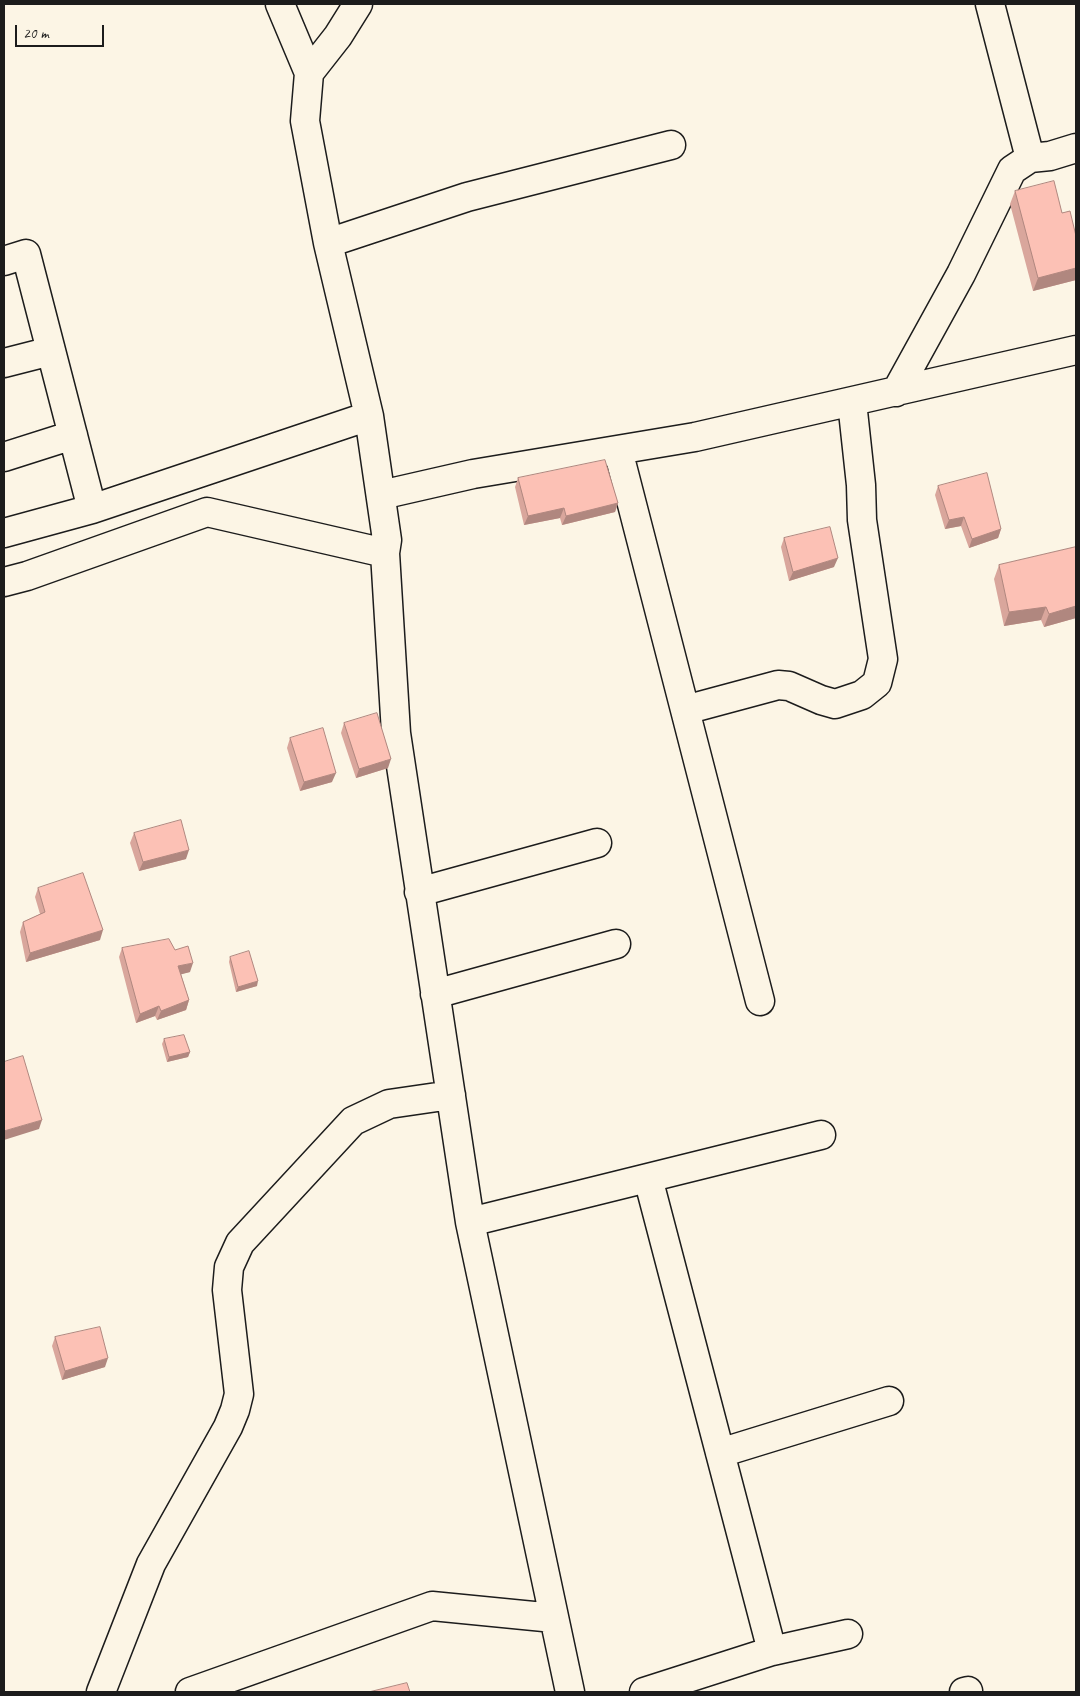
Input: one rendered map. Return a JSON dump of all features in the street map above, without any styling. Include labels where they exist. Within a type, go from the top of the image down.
[{"type":"street","points":[[280,4],[309,73],[305,121],[328,243],[369,416],[388,540],[385,553],[396,733],[470,1222],[570,1692]]},
{"type":"street","points":[[309,73],[338,36],[358,4]]},
{"type":"street","points":[[990,4],[1030,158]]},
{"type":"street","points":[[328,243],[467,196],[672,145]]},
{"type":"street","points":[[896,392],[961,274],[1012,170],[1030,158],[1050,156],[1076,148]]},
{"type":"street","points":[[4,260],[26,254],[92,509]]},
{"type":"street","points":[[381,495],[473,474],[696,436],[1076,350]]},
{"type":"street","points":[[4,363],[51,351]]},
{"type":"street","points":[[684,710],[778,685],[789,686],[835,704],[862,695],[877,683],[883,659],[862,520],[861,485],[852,402]]},
{"type":"street","points":[[4,533],[92,509],[369,416]]},
{"type":"street","points":[[4,457],[73,435]]},
{"type":"street","points":[[618,450],[760,1001]]},
{"type":"street","points":[[4,582],[27,576],[207,512],[385,553]]},
{"type":"street","points":[[419,892],[597,843]]},
{"type":"street","points":[[435,994],[616,944]]},
{"type":"street","points":[[101,1692],[151,1564],[228,1427],[235,1410],[239,1394],[227,1290],[229,1267],[240,1243],[353,1121],[390,1104],[451,1095]]},
{"type":"street","points":[[470,1222],[821,1135]]},
{"type":"street","points":[[648,1178],[772,1651]]},
{"type":"street","points":[[720,1453],[889,1401]]},
{"type":"street","points":[[190,1692],[432,1606],[554,1618]]},
{"type":"street","points":[[644,1692],[772,1651],[848,1634]]},
{"type":"building","points":[[1054,181],[1062,213],[1070,211],[1076,236],[1076,268],[1038,278],[1015,191]]},
{"type":"building","points":[[605,460],[618,503],[566,516],[564,508],[528,516],[518,478]]},
{"type":"building","points":[[987,473],[1001,529],[972,539],[964,517],[949,520],[938,486]]},
{"type":"building","points":[[830,527],[838,558],[793,572],[784,538]]},
{"type":"building","points":[[1076,547],[1076,606],[1049,614],[1046,607],[1009,612],[999,565]]},
{"type":"building","points":[[377,713],[391,759],[359,769],[344,723]]},
{"type":"building","points":[[323,728],[336,773],[304,782],[290,738]]},
{"type":"building","points":[[181,820],[189,850],[143,862],[134,833]]},
{"type":"building","points":[[83,873],[103,930],[30,953],[23,922],[45,912],[38,888]]},
{"type":"building","points":[[169,939],[175,950],[188,946],[193,963],[178,966],[189,1000],[161,1011],[159,1006],[140,1014],[122,948]]},
{"type":"building","points":[[249,951],[258,981],[238,987],[230,957]]},
{"type":"building","points":[[184,1035],[190,1052],[169,1057],[164,1039]]},
{"type":"building","points":[[23,1056],[42,1120],[4,1131],[4,1062]]},
{"type":"building","points":[[100,1327],[108,1358],[65,1371],[55,1337]]},
{"type":"building","points":[[407,1683],[410,1692],[369,1692]]}]
